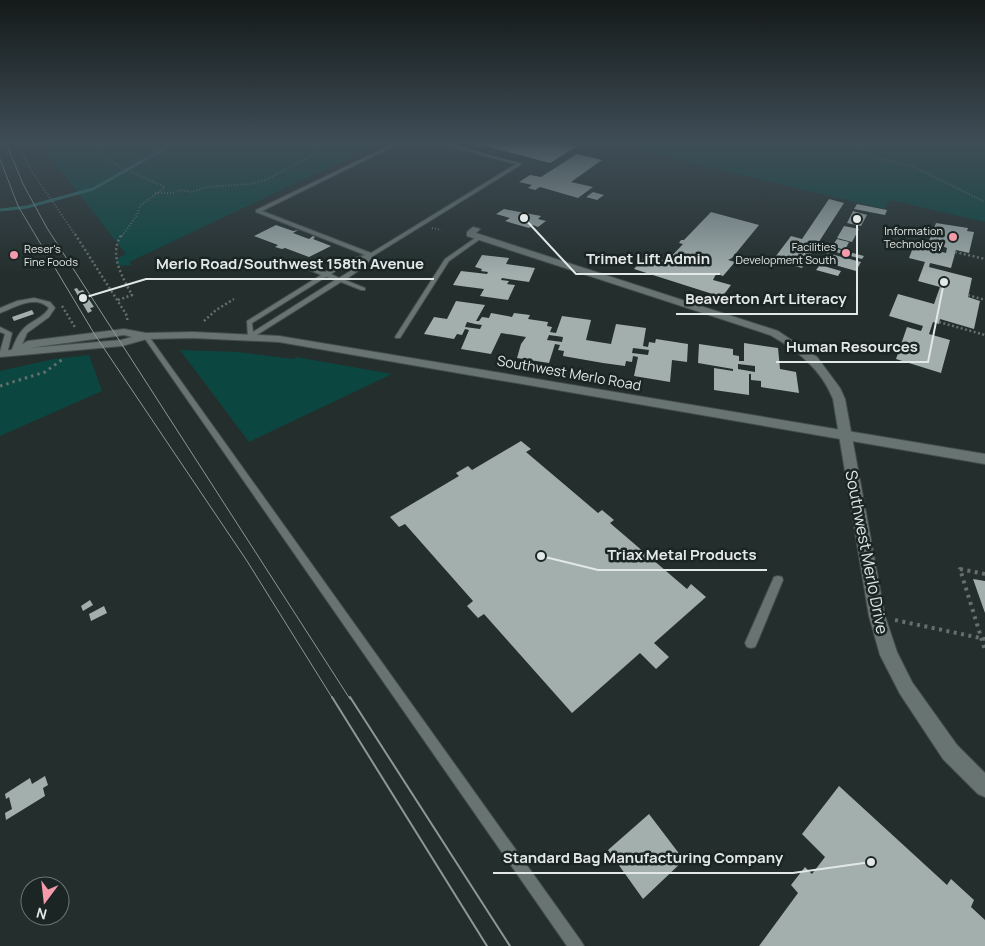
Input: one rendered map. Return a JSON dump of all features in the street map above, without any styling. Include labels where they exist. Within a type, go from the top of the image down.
[{"type":"street","name":"Southwest Merlo Drive","points":[[478,233],[754,326],[790,341],[804,351],[830,379],[839,399],[877,616],[889,656],[906,688],[950,752],[985,787]]},
{"type":"street","name":"Southwest Merlo Road","points":[[1,354],[122,343],[146,336],[279,339],[985,459]]},
{"type":"lane","points":[[306,187],[258,210],[371,255]]},
{"type":"lane","points":[[371,255],[362,266],[250,337],[249,322],[325,274],[348,261],[371,255],[482,187]]},
{"type":"lane","points":[[398,336],[447,260],[478,233]]},
{"type":"lane","points":[[302,265],[363,289]]},
{"type":"lane","points":[[0,311],[29,301],[44,302],[52,308],[45,317],[24,332],[15,352]]},
{"type":"lane","points":[[0,329],[8,333],[1,354]]},
{"type":"lane","points":[[146,336],[576,946]]},
{"type":"lane","points":[[751,642],[778,580]]},
{"type":"path","points":[[44,187],[129,318],[127,324]]},
{"type":"path","points":[[118,300],[132,295],[116,267],[116,243],[133,220],[140,206],[165,187]]},
{"type":"path","points":[[156,194],[167,194],[180,190],[192,192],[206,187]]},
{"type":"path","points":[[955,187],[985,202]]},
{"type":"path","points":[[955,252],[985,259]]},
{"type":"path","points":[[968,296],[985,300]]},
{"type":"path","points":[[204,321],[216,310],[234,299]]},
{"type":"path","points":[[52,308],[62,306],[77,332]]},
{"type":"path","points":[[939,322],[985,334]]},
{"type":"path","points":[[0,386],[45,372],[59,364],[65,357]]},
{"type":"path","points":[[985,574],[960,569],[985,650]]},
{"type":"path","points":[[903,622],[983,639]]},
{"type":"shaded area","points":[[74,187],[288,187],[129,262],[133,265],[119,266],[116,259],[126,254]]},
{"type":"shaded area","points":[[792,187],[985,187],[985,222],[890,200],[885,209]]},
{"type":"shaded area","points":[[180,350],[238,352],[294,359],[296,357],[392,374],[249,442]]},
{"type":"shaded area","points":[[89,355],[102,391],[0,436],[0,371],[54,359]]},
{"type":"building","points":[[529,187],[540,187],[535,190]]},
{"type":"building","points":[[541,187],[593,187],[578,198]]},
{"type":"building","points":[[593,192],[604,195],[597,200],[586,197]]},
{"type":"building","points":[[829,199],[844,203],[802,268],[773,260],[791,236],[802,239]]},
{"type":"building","points":[[857,204],[887,210],[885,215],[854,209]]},
{"type":"building","points":[[504,209],[541,216],[538,219],[546,221],[538,227],[533,225],[529,228],[505,221],[510,218],[496,214]]},
{"type":"building","points":[[853,211],[867,215],[861,226],[847,223]]},
{"type":"building","points":[[711,212],[759,225],[732,258],[728,260],[735,262],[723,276],[717,274],[715,276],[713,280],[731,285],[722,297],[634,269],[643,259],[658,264],[661,260],[667,261],[683,244],[679,243],[681,240],[684,240]]},
{"type":"building","points":[[936,223],[968,228],[967,231],[974,232],[969,253],[956,250],[951,268],[930,263],[929,267],[972,278],[968,297],[980,301],[974,329],[940,319],[939,324],[933,322],[929,334],[950,340],[941,373],[896,359],[907,327],[921,331],[923,326],[889,316],[898,294],[934,304],[940,287],[918,281],[925,262],[909,258],[914,245],[946,253],[947,248],[929,241]]},
{"type":"building","points":[[276,225],[293,231],[298,230],[293,233],[309,239],[313,236],[315,237],[313,239],[331,246],[309,257],[285,248],[275,247],[278,245],[254,236]]},
{"type":"building","points":[[844,226],[859,229],[852,242],[837,238]]},
{"type":"building","points":[[837,239],[849,242],[845,250],[832,246]]},
{"type":"building","name":"Facilities Development South","points":[[830,247],[864,256],[862,259],[828,250]]},
{"type":"building","points":[[827,253],[861,262],[856,271],[821,261]]},
{"type":"building","points":[[482,255],[509,258],[506,264],[535,268],[529,282],[502,278],[501,280],[509,281],[507,284],[515,285],[508,300],[480,296],[484,289],[453,285],[461,271],[487,274],[488,272],[481,271],[482,269],[475,267]]},
{"type":"building","points":[[820,265],[841,271],[838,276],[816,270]]},
{"type":"building","points":[[77,288],[79,291],[83,290],[94,307],[90,308],[92,311],[88,313],[74,289]]},
{"type":"building","points":[[456,301],[485,305],[476,321],[479,321],[482,317],[489,318],[491,313],[512,317],[514,313],[530,315],[528,319],[548,322],[547,326],[552,327],[550,332],[556,333],[562,316],[591,320],[586,340],[611,344],[616,324],[646,328],[643,346],[648,347],[649,342],[655,343],[656,339],[688,344],[687,362],[672,360],[670,382],[634,376],[638,357],[633,356],[632,362],[626,361],[625,366],[603,363],[563,356],[564,351],[558,350],[560,345],[555,344],[549,363],[517,358],[521,344],[526,337],[501,333],[491,354],[461,349],[469,330],[465,329],[462,335],[457,334],[454,339],[424,334],[434,317],[447,319]],"holes":[[[467,322],[475,324],[482,325],[480,329],[465,327]],[[549,335],[563,337],[562,342],[547,340]],[[633,348],[649,350],[648,355],[632,353]]]},
{"type":"building","points":[[32,310],[34,314],[14,321],[12,317]]},
{"type":"building","points":[[744,343],[778,348],[780,369],[796,372],[799,393],[761,387],[761,381],[751,380],[751,374],[749,374],[749,395],[714,390],[714,368],[733,371],[733,369],[698,363],[699,344],[733,349],[733,355],[739,356],[739,361],[744,361]],"holes":[[[738,364],[755,366],[755,372],[738,369]]]},
{"type":"building","points":[[521,441],[531,449],[526,452],[598,513],[602,510],[614,520],[610,523],[687,589],[691,584],[706,597],[654,643],[669,657],[656,669],[640,653],[572,713],[484,614],[478,618],[467,606],[473,601],[405,524],[399,527],[390,517],[459,476],[456,473],[468,466],[472,470]]},
{"type":"building","points":[[973,579],[985,581],[985,613]]},
{"type":"building","points":[[90,600],[93,605],[83,611],[81,606]]},
{"type":"building","points":[[104,606],[107,613],[91,621],[89,614]]},
{"type":"building","points":[[45,776],[48,785],[43,788],[45,796],[6,820],[5,813],[12,809],[9,797],[6,799],[5,794],[30,778],[32,784]]},
{"type":"building","points":[[839,786],[947,885],[951,879],[974,900],[971,907],[985,920],[985,946],[759,946],[798,893],[791,885],[805,867],[812,874],[825,857],[802,834]]},
{"type":"building","points":[[649,814],[684,860],[643,899],[608,850]]},
{"type":"waterway","points":[[0,210],[27,207],[96,187]]},
{"type":"tram line","points":[[11,187],[18,206],[95,335],[247,561],[333,699]]},
{"type":"tram line","points":[[25,187],[47,228],[350,699]]},
{"type":"tram line","points":[[332,697],[487,946]]},
{"type":"tram line","points":[[350,697],[510,946]]},
{"type":"place","name":"Trimet Lift Admin","points":[[524,218]]},
{"type":"place","name":"Beaverton Art Literacy","points":[[857,219]]},
{"type":"place","name":"Information Technology","points":[[953,237]]},
{"type":"place","name":"Facilities Development South","points":[[846,253]]},
{"type":"place","name":"Reser's Fine Foods","points":[[14,255]]},
{"type":"place","name":"Human Resources","points":[[944,282]]},
{"type":"place","name":"Merlo Road/Southwest 158th Avenue","points":[[83,298]]},
{"type":"place","name":"Triax Metal Products","points":[[541,556]]},
{"type":"place","name":"Standard Bag Manufacturing Company","points":[[871,862]]}]
